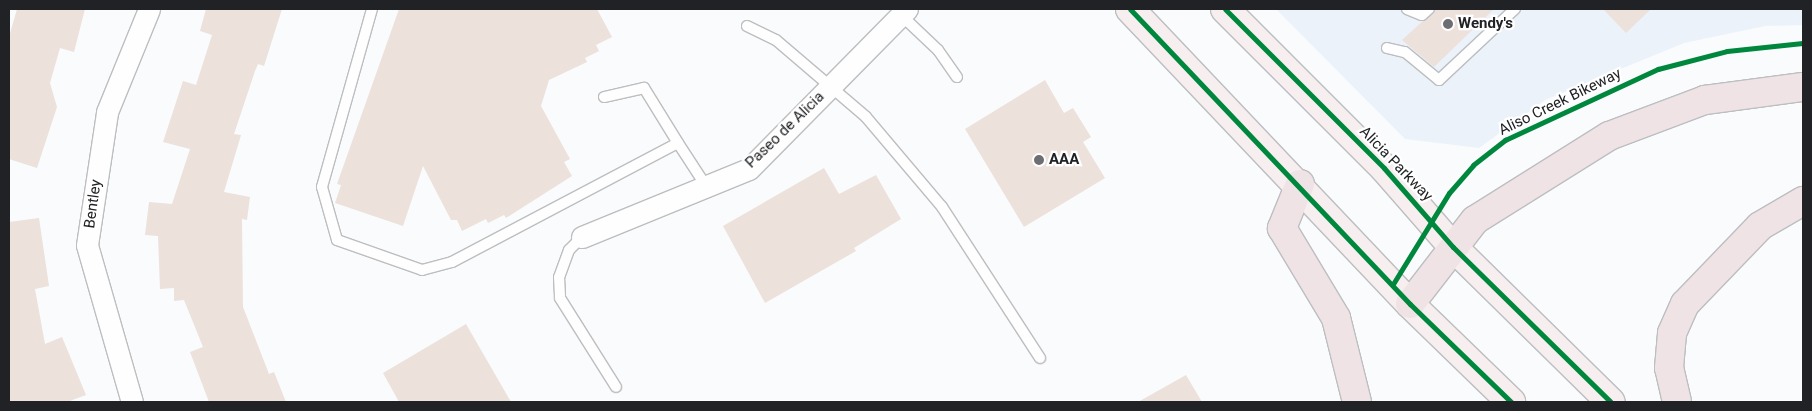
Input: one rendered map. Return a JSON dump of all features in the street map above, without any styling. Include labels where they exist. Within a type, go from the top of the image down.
[{"type":"highway","points":[[1410,304],[1475,220],[1609,136],[1705,100],[1803,87]]},
{"type":"highway","points":[[1300,184],[1282,228],[1336,318],[1357,402]]},
{"type":"highway","points":[[1677,402],[1669,368],[1672,333],[1685,304],[1760,226],[1803,201]]},
{"type":"main road","points":[[1130,9],[1300,184],[1410,304],[1510,402]]},
{"type":"main road","name":"Alicia Parkway","points":[[1225,9],[1384,168],[1453,248],[1611,402]]},
{"type":"street","name":"Bentley","points":[[132,402],[87,245],[107,112],[149,9]]},
{"type":"street","name":"Paseo de Alicia","points":[[582,237],[749,169],[904,12]]},
{"type":"lane","points":[[372,9],[322,187],[337,240],[422,270],[452,262],[678,143]]},
{"type":"lane","points":[[1407,9],[1422,15],[1429,9]]},
{"type":"lane","points":[[1387,48],[1405,52],[1438,80],[1515,9]]},
{"type":"lane","points":[[904,12],[938,50],[957,77]]},
{"type":"lane","points":[[747,26],[776,40],[866,117],[942,207],[1040,358]]},
{"type":"lane","points":[[604,97],[644,88],[706,186]]},
{"type":"lane","points":[[582,237],[569,250],[559,276],[560,298],[616,387]]},
{"type":"shaded area","points":[[1276,9],[1803,9],[1803,25],[1765,26],[1684,43],[1545,100],[1479,148],[1405,139]]},
{"type":"building","points":[[17,9],[85,9],[74,52],[60,48],[50,83],[57,107],[37,168],[9,159],[9,37]]},
{"type":"building","points":[[206,9],[282,9],[264,66],[258,64],[234,134],[241,135],[224,192],[250,197],[247,220],[242,219],[243,307],[269,374],[274,372],[286,402],[209,402],[190,352],[203,347],[184,300],[174,301],[174,288],[160,289],[158,236],[145,235],[149,202],[172,204],[190,149],[163,142],[183,81],[196,85],[212,35],[200,31]]},
{"type":"building","points":[[399,9],[597,9],[612,37],[596,45],[599,51],[585,58],[587,62],[549,80],[541,106],[570,159],[564,162],[572,176],[506,218],[504,215],[488,223],[486,219],[462,231],[457,220],[451,220],[423,166],[403,226],[335,203],[341,185],[337,184]]},
{"type":"building","name":"Wendy's","points":[[1436,9],[1494,9],[1434,67],[1402,40]]},
{"type":"building","points":[[1603,9],[1651,9],[1626,33]]},
{"type":"building","name":"AAA","points":[[1045,80],[1064,113],[1073,108],[1091,137],[1083,142],[1105,178],[1024,227],[965,129]]},
{"type":"building","points":[[824,168],[839,194],[876,175],[901,219],[854,248],[856,251],[765,303],[723,226]]},
{"type":"building","points":[[39,218],[49,286],[35,289],[45,344],[62,337],[86,395],[67,402],[9,402],[9,222]]},
{"type":"building","points":[[466,324],[511,402],[399,402],[383,373]]},
{"type":"building","points":[[1186,375],[1202,402],[1138,402]]},
{"type":"cycle path","points":[[1130,9],[1410,304],[1511,402]]},
{"type":"cycle path","points":[[1225,9],[1384,168],[1453,247],[1611,402]]},
{"type":"cycle path","name":"Aliso Creek Bikeway","points":[[1393,284],[1449,193],[1473,165],[1505,140],[1658,69],[1727,51],[1803,43]]},
{"type":"place","name":"Wendy's","points":[[1448,24]]},
{"type":"place","name":"AAA","points":[[1039,160]]}]
